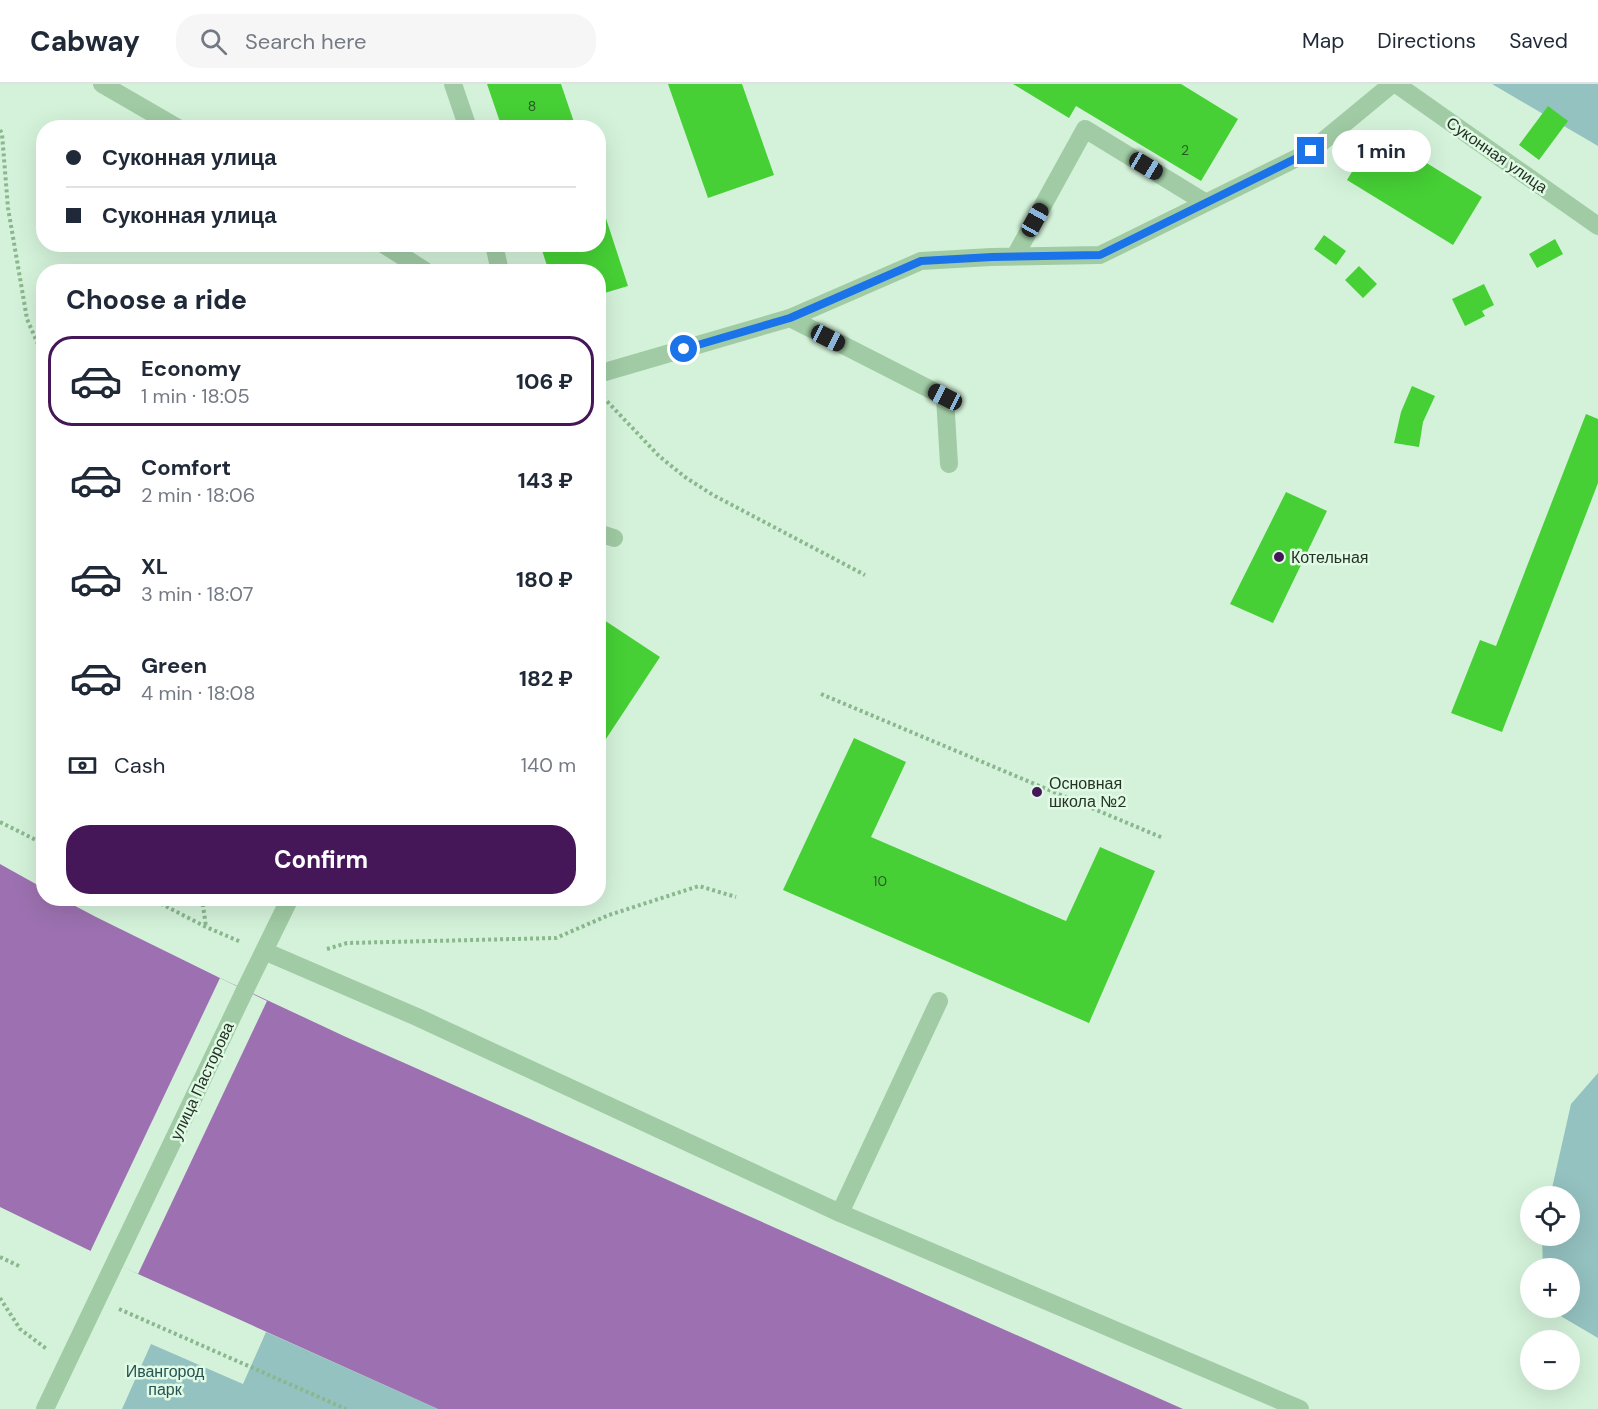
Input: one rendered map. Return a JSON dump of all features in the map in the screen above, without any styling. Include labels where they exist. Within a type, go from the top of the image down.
[{"type":"street","points":[[102,84],[164,120]]},
{"type":"street","points":[[453,84],[465,120]]},
{"type":"street","name":"Суконная улица","points":[[606,372],[790,318],[921,261],[1015,256],[1100,255],[1311,151],[1394,84],[1598,225]]},
{"type":"street","points":[[1015,256],[1085,129],[1206,202]]},
{"type":"street","points":[[396,252],[414,264]]},
{"type":"street","points":[[790,318],[945,397],[949,464]]},
{"type":"street","name":"улица Пасторова","points":[[45,1409],[286,906]]},
{"type":"street","points":[[264,951],[417,1017],[840,1213],[1300,1409]]},
{"type":"street","points":[[840,1213],[939,1001]]},
{"type":"path","points":[[0,130],[8,208],[27,319],[36,340]]},
{"type":"path","points":[[606,400],[659,456],[685,477],[713,495],[865,576]]},
{"type":"path","points":[[821,694],[1163,838]]},
{"type":"path","points":[[0,822],[36,840]]},
{"type":"path","points":[[289,961],[347,943],[556,938],[609,915],[699,885],[736,897]]},
{"type":"path","points":[[165,906],[206,927],[264,951]]},
{"type":"path","points":[[203,906],[206,927]]},
{"type":"path","points":[[0,1257],[18,1266]]},
{"type":"path","points":[[0,1299],[20,1329],[68,1363]]},
{"type":"path","points":[[97,1300],[346,1409]]},
{"type":"green space","points":[[1492,84],[1598,84],[1598,146]]},
{"type":"green space","points":[[1598,1073],[1598,1338],[1564,1318],[1580,1318],[1580,1258],[1543,1258],[1542,1246],[1580,1246],[1580,1186],[1552,1186],[1571,1104]]},
{"type":"green space","name":"Ивангород парк","points":[[266,1332],[438,1409],[122,1409],[151,1344],[243,1384]]},
{"type":"shaded area","points":[[0,864],[36,884],[36,906],[75,906],[346,1037],[1183,1409],[438,1409],[138,1274],[0,1207]]},
{"type":"pier","points":[[220,978],[267,1001],[138,1274],[90,1252]]},
{"type":"building","points":[[487,84],[561,84],[573,120],[499,120]]},
{"type":"building","points":[[668,84],[742,84],[774,175],[708,198]]},
{"type":"building","points":[[1013,84],[1181,84],[1238,119],[1201,181],[1076,106],[1069,118]]},
{"type":"building","points":[[1548,106],[1568,121],[1539,160],[1519,145]]},
{"type":"building","points":[[1376,132],[1482,197],[1453,245],[1347,180]]},
{"type":"building","points":[[606,218],[628,286],[606,293],[606,264],[546,264],[543,252],[606,252]]},
{"type":"building","points":[[1324,235],[1346,251],[1336,265],[1314,249]]},
{"type":"building","points":[[1555,239],[1563,254],[1537,268],[1529,254]]},
{"type":"building","points":[[1359,266],[1377,284],[1363,298],[1345,280]]},
{"type":"building","points":[[1484,284],[1494,305],[1482,311],[1485,316],[1465,326],[1452,299]]},
{"type":"building","points":[[1412,386],[1435,396],[1423,422],[1419,447],[1394,443],[1401,412]]},
{"type":"building","points":[[1586,414],[1598,419],[1598,483],[1502,732],[1451,713],[1480,640],[1496,646]]},
{"type":"building","name":"Котельная","points":[[1286,492],[1327,511],[1273,623],[1230,604]]},
{"type":"building","points":[[606,621],[660,657],[606,739]]},
{"type":"building","points":[[854,738],[906,762],[871,837],[1066,921],[1100,847],[1155,871],[1089,1023],[783,890]]},
{"type":"place","name":"Котельная","points":[[1279,557]]},
{"type":"place","name":"Основная школа №2","points":[[1037,792]]},
{"type":"route","points":[[684,349],[790,318],[921,261],[1100,255],[1311,151]]}]
